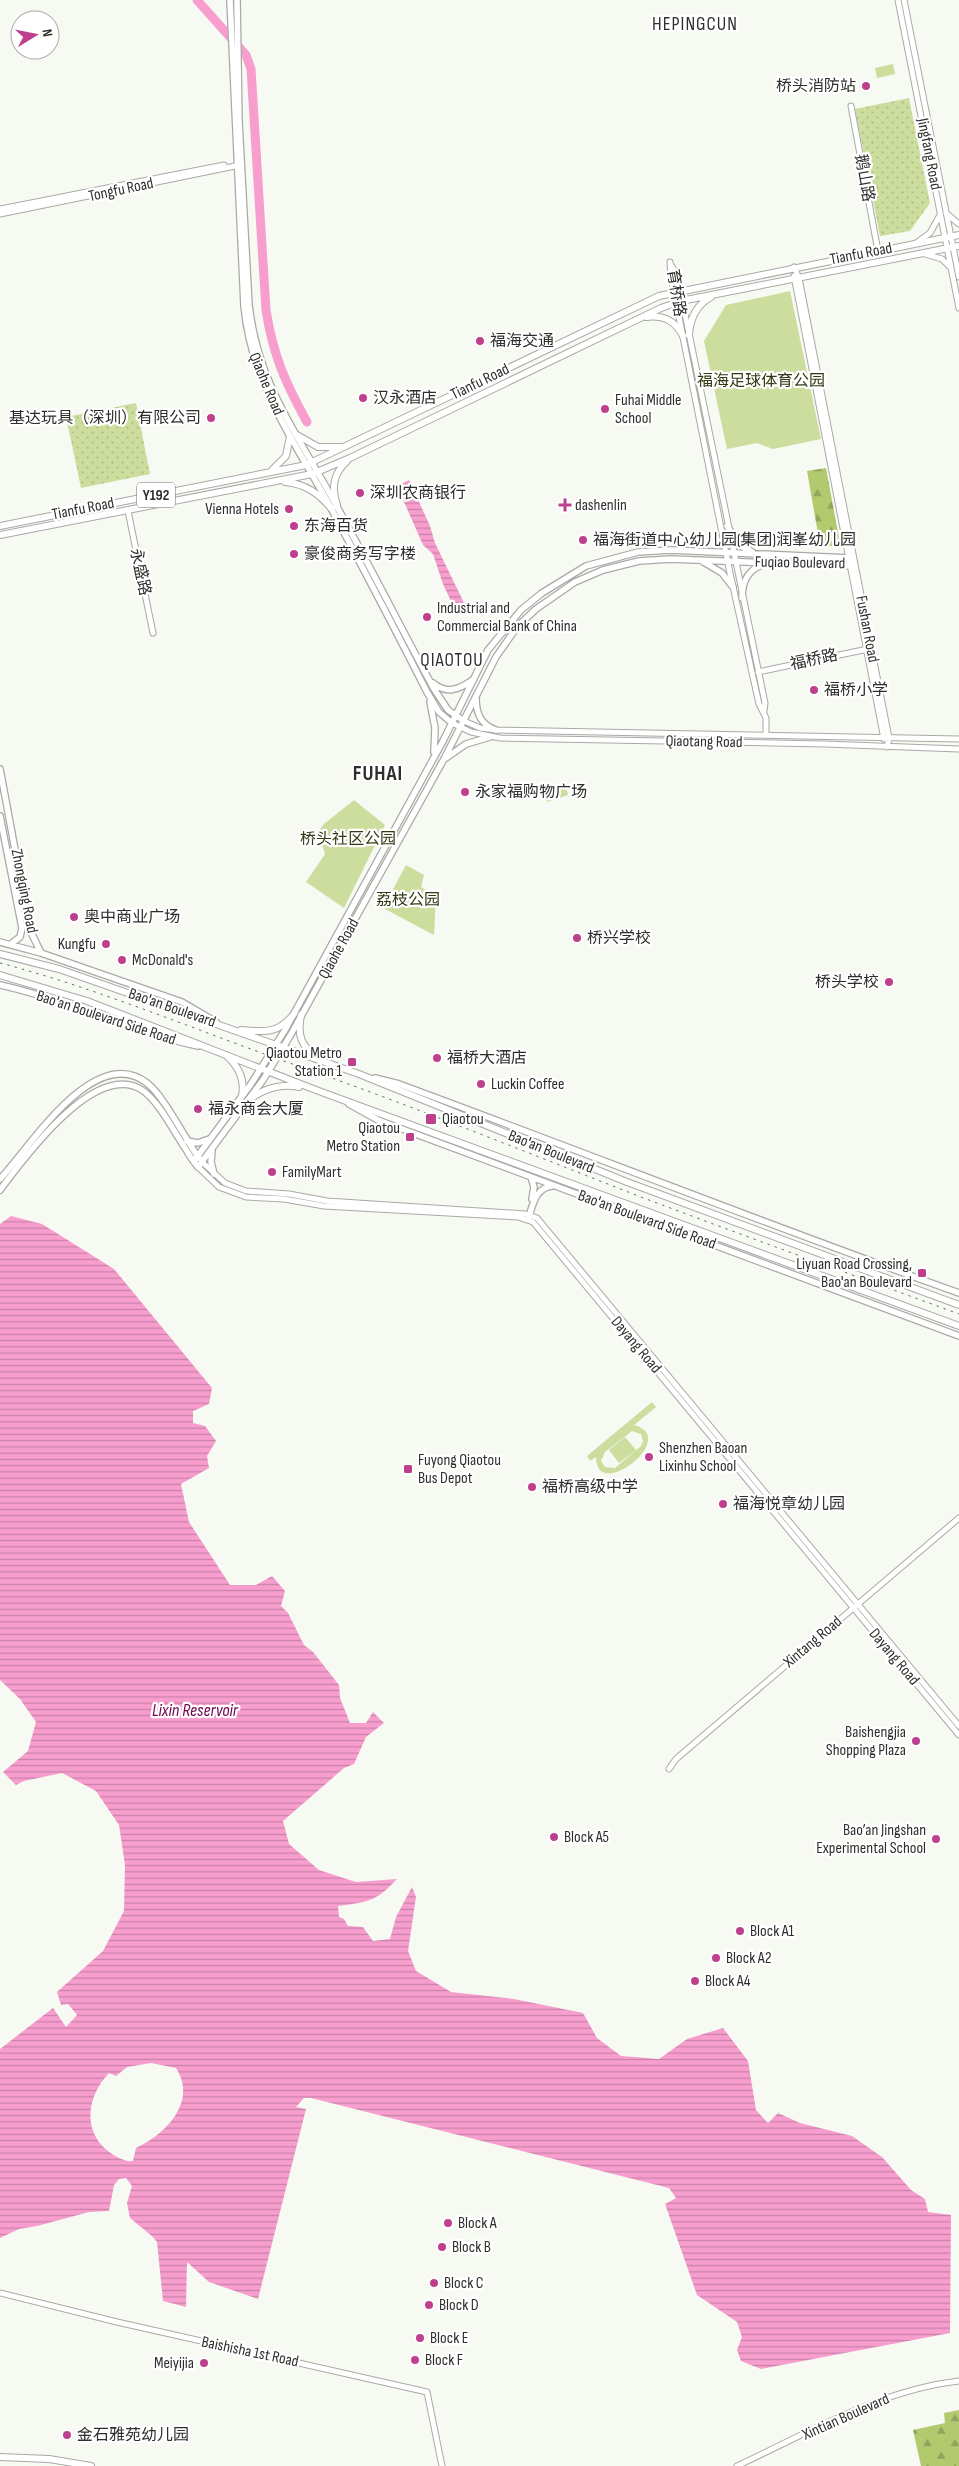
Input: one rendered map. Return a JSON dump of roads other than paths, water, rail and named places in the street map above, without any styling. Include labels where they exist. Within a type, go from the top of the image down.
[{"type":"main road","name":"Qiaohe Road","points":[[230,0],[239,163],[244,306],[248,335],[261,380],[444,705],[455,716],[298,1015]]},
{"type":"main road","name":"Qiaohe Road","points":[[237,0],[239,163]]},
{"type":"main road","name":"Tianfu Road","points":[[0,526],[310,464],[659,296],[794,267],[959,235]]},
{"type":"main road","name":"Tianfu Road","points":[[0,535],[278,482],[315,473],[679,302],[953,247]]},
{"type":"main road","points":[[640,319],[656,317],[669,320],[686,335],[691,320],[699,306],[721,293]]},
{"type":"main road","points":[[267,473],[276,468],[286,456],[293,436],[318,447],[347,446]]},
{"type":"main road","points":[[334,507],[334,480],[339,469],[350,458]]},
{"type":"main road","points":[[278,482],[307,487],[334,507]]},
{"type":"main road","name":"Qiaohe Road","points":[[334,507],[427,692],[439,712],[452,723]]},
{"type":"main road","points":[[727,526],[740,545],[756,554]]},
{"type":"main road","name":"Fuqiao Boulevard","points":[[455,716],[495,639],[522,610],[542,593],[571,574],[599,561],[626,554],[671,550],[729,552],[851,562]]},
{"type":"main road","name":"Fuqiao Boulevard","points":[[464,721],[490,667],[509,637],[526,617],[546,600],[575,582],[628,563],[671,559],[772,563],[851,562]]},
{"type":"main road","points":[[698,560],[716,568],[726,576],[733,587]]},
{"type":"main road","points":[[742,598],[744,581],[750,571],[763,564],[772,563]]},
{"type":"main road","points":[[482,662],[490,667]]},
{"type":"main road","points":[[429,679],[440,688],[449,690],[458,689],[473,680]]},
{"type":"main road","points":[[427,692],[435,728],[433,755]]},
{"type":"main road","points":[[476,696],[480,719],[487,726],[496,730]]},
{"type":"main road","name":"Qiaotang Road","points":[[455,716],[464,721]]},
{"type":"main road","name":"Qiaohe Road","points":[[200,1164],[247,1102],[431,782],[464,721]]},
{"type":"main road","points":[[444,759],[466,744],[490,737]]},
{"type":"main road","name":"Zhongqing Road","points":[[0,769],[32,935],[41,953]]},
{"type":"main road","points":[[422,777],[431,782]]},
{"type":"main road","name":"Zhongqing Road","points":[[0,816],[22,932],[18,939],[9,944]]},
{"type":"main road","points":[[15,894],[23,893]]},
{"type":"main road","points":[[0,942],[41,953],[182,1002],[224,1026]]},
{"type":"main road","name":"Bao'an Boulevard","points":[[0,954],[59,969],[359,1074],[627,1182],[959,1305]]},
{"type":"main road","name":"Bao'an Boulevard","points":[[0,975],[87,1001],[337,1098],[959,1326]]},
{"type":"main road","name":"Bao'an Boulevard Side Road","points":[[0,985],[76,1006],[163,1038],[213,1050]]},
{"type":"main road","points":[[233,1030],[267,1031],[277,1029],[298,1015]]},
{"type":"main road","points":[[298,1015],[301,1041],[320,1060]]},
{"type":"main road","points":[[224,1054],[240,1073],[243,1084],[242,1096]]},
{"type":"main road","name":"Qiaohe Road","points":[[196,1158],[242,1096],[265,1070]]},
{"type":"main road","points":[[359,1074],[417,1091],[959,1293]]},
{"type":"main road","points":[[0,1179],[63,1105],[92,1083],[110,1076],[134,1076],[147,1082],[157,1094],[196,1158]]},
{"type":"main road","points":[[0,1190],[52,1128],[69,1111],[89,1095],[110,1086],[131,1085],[148,1095],[200,1164]]},
{"type":"main road","points":[[247,1102],[262,1092],[279,1086],[295,1086],[316,1090]]},
{"type":"main road","name":"Bao'an Boulevard Side Road","points":[[337,1098],[378,1120],[959,1336]]},
{"type":"main road","points":[[187,1141],[198,1143],[211,1138]]},
{"type":"main road","points":[[213,1147],[211,1162],[214,1174]]},
{"type":"main road","points":[[527,1216],[534,1190],[531,1177]]},
{"type":"main road","points":[[527,1216],[539,1192],[547,1187],[554,1186]]},
{"type":"main road","points":[[0,2457],[49,2460],[91,2466]]},
{"type":"street","name":"Jingfang Road","points":[[898,0],[948,237],[953,247],[959,272]]},
{"type":"street","name":"Jingfang Road","points":[[904,0],[943,213]]},
{"type":"street","name":"鹅山路","points":[[851,106],[878,251]]},
{"type":"street","name":"Tongfu Road","points":[[0,209],[239,163]]},
{"type":"street","name":"Tongfu Road","points":[[0,214],[239,163]]},
{"type":"street","points":[[916,243],[930,233],[943,213],[959,224]]},
{"type":"street","name":"Jingfang Road","points":[[953,247],[951,268],[959,308]]},
{"type":"street","points":[[922,253],[942,259],[951,268]]},
{"type":"street","name":"Fushan Road","points":[[794,267],[887,747]]},
{"type":"street","name":"育桥路","points":[[677,291],[727,526],[729,552]]},
{"type":"street","name":"育桥路","points":[[686,335],[729,552],[742,598],[765,703],[766,734]]},
{"type":"street","name":"永盛路","points":[[128,510],[153,633]]},
{"type":"street","points":[[671,550],[671,559]]},
{"type":"street","name":"育桥路","points":[[731,561],[733,587],[759,704],[764,712]]},
{"type":"street","name":"福桥路","points":[[758,672],[869,649]]},
{"type":"street","name":"Qiaotang Road","points":[[464,721],[480,728],[496,730],[959,739]]},
{"type":"street","name":"Qiaotang Road","points":[[452,723],[460,728],[490,737],[959,749]]},
{"type":"street","points":[[200,1164],[230,1185],[246,1191],[289,1194],[327,1201],[527,1216]]},
{"type":"street","points":[[200,1164],[219,1187],[246,1197],[284,1198],[324,1206],[527,1216]]},
{"type":"street","name":"Dayang Road","points":[[527,1216],[540,1221],[856,1606],[959,1735]]},
{"type":"street","name":"Xintang Road","points":[[669,1769],[676,1759],[959,1518]]},
{"type":"street","name":"Dayang Road","points":[[856,1606],[959,1726]]},
{"type":"street","name":"Baishisha 1st Road","points":[[0,2293],[116,2322],[428,2392],[442,2466]]},
{"type":"street","name":"Xintian Boulevard","points":[[737,2466],[860,2409],[917,2388],[959,2381]]},
{"type":"water","points":[[409,480],[430,526],[435,543],[466,607],[456,612],[443,584],[433,554],[423,545],[397,486]]},
{"type":"water","name":"Lixin Reservoir","points":[[11,1216],[42,1224],[114,1269],[212,1388],[209,1404],[193,1411],[193,1423],[205,1426],[216,1441],[207,1456],[209,1468],[181,1484],[189,1522],[230,1585],[256,1585],[272,1576],[285,1591],[281,1606],[288,1613],[304,1645],[313,1652],[339,1685],[340,1698],[350,1723],[366,1723],[373,1712],[384,1723],[366,1737],[354,1764],[344,1768],[283,1821],[289,1844],[319,1870],[356,1882],[397,1879],[390,1887],[371,1900],[338,1906],[339,1917],[344,1919],[348,1926],[363,1927],[373,1941],[390,1939],[396,1917],[412,1887],[416,1897],[408,1951],[416,1971],[451,1992],[514,1999],[583,2013],[597,2038],[621,2056],[659,2059],[687,2039],[723,2028],[748,2061],[756,2110],[768,2123],[778,2113],[800,2123],[852,2136],[882,2157],[911,2190],[925,2199],[928,2212],[951,2215],[950,2333],[761,2369],[741,2361],[737,2350],[742,2337],[737,2322],[697,2295],[665,2204],[676,2198],[669,2188],[311,2098],[304,2098],[296,2107],[306,2109],[258,2299],[209,2282],[187,2262],[186,2307],[163,2301],[157,2242],[130,2218],[127,2203],[132,2186],[126,2178],[119,2179],[114,2185],[109,2211],[89,2212],[19,2229],[0,2238],[0,2049],[53,2008],[66,2027],[77,2015],[68,2004],[61,2005],[57,1992],[103,1951],[124,1911],[125,1865],[119,1825],[96,1791],[62,1773],[24,1781],[16,1785],[3,1772],[28,1751],[36,1722],[20,1699],[0,1680],[0,1224]],"holes":[[[151,2063],[176,2068],[182,2081],[181,2105],[175,2116],[158,2135],[136,2148],[133,2161],[120,2159],[99,2143],[91,2123],[90,2112],[96,2092],[109,2073],[116,2076],[127,2067]]]},
{"type":"waterway","points":[[197,0],[246,55],[251,69],[266,310],[276,355],[292,394],[307,422]]},
{"type":"railway","points":[[0,963],[114,999],[344,1082],[641,1197],[959,1314]]},
{"type":"place","name":"桥头消防站","points":[[866,86]]},
{"type":"place","name":"福海交通","points":[[480,341]]},
{"type":"place","name":"汉永酒店","points":[[363,398]]},
{"type":"place","name":"Fuhai Middle School","points":[[605,409]]},
{"type":"place","name":"基达玩具（深圳）有限公司","points":[[211,418]]},
{"type":"place","name":"深圳农商银行","points":[[360,493]]},
{"type":"place","name":"dashenlin","points":[[565,505]]},
{"type":"place","name":"Vienna Hotels","points":[[289,509]]},
{"type":"place","name":"东海百货","points":[[294,526]]},
{"type":"place","name":"福海街道中心幼儿园(集团)润峯幼儿园","points":[[583,540]]},
{"type":"place","name":"豪俊商务写字楼","points":[[294,554]]},
{"type":"place","name":"Industrial and Commercial Bank of China","points":[[427,617]]},
{"type":"place","name":"福桥小学","points":[[814,690]]},
{"type":"place","name":"永家福购物广场","points":[[465,792]]},
{"type":"place","name":"奥中商业广场","points":[[74,917]]},
{"type":"place","name":"桥兴学校","points":[[577,938]]},
{"type":"place","name":"Kungfu","points":[[106,944]]},
{"type":"place","name":"McDonald's","points":[[122,960]]},
{"type":"place","name":"桥头学校","points":[[889,982]]},
{"type":"place","name":"福桥大酒店","points":[[437,1058]]},
{"type":"place","name":"Qiaotou Metro Station 1","points":[[352,1062]]},
{"type":"place","name":"Luckin Coffee","points":[[481,1084]]},
{"type":"place","name":"福永商会大厦","points":[[198,1109]]},
{"type":"place","name":"Qiaotou","points":[[431,1119]]},
{"type":"place","name":"Qiaotou Metro Station","points":[[410,1137]]},
{"type":"place","name":"FamilyMart","points":[[272,1172]]},
{"type":"place","name":"Liyuan Road Crossing, Bao'an Boulevard","points":[[922,1273]]},
{"type":"place","name":"Shenzhen Baoan Lixinhu School","points":[[649,1457]]},
{"type":"place","name":"Fuyong Qiaotou Bus Depot","points":[[408,1469]]},
{"type":"place","name":"福桥高级中学","points":[[532,1487]]},
{"type":"place","name":"福海悦章幼儿园","points":[[723,1504]]},
{"type":"place","name":"Baishengjia Shopping Plaza","points":[[916,1741]]},
{"type":"place","name":"Block A5","points":[[554,1837]]},
{"type":"place","name":"Bao’an Jingshan Experimental School","points":[[936,1839]]},
{"type":"place","name":"Block A1","points":[[740,1931]]},
{"type":"place","name":"Block A2","points":[[716,1958]]},
{"type":"place","name":"Block A4","points":[[695,1981]]},
{"type":"place","name":"Block A","points":[[448,2223]]},
{"type":"place","name":"Block B","points":[[442,2247]]},
{"type":"place","name":"Block C","points":[[434,2283]]},
{"type":"place","name":"Block D","points":[[429,2305]]},
{"type":"place","name":"Block E","points":[[420,2338]]},
{"type":"place","name":"Block F","points":[[415,2360]]},
{"type":"place","name":"Meiyijia","points":[[204,2363]]},
{"type":"place","name":"金石雅苑幼儿园","points":[[67,2435]]},
{"type":"district","name":"HEPINGCUN","points":[[695,24]]},
{"type":"district","name":"QIAOTOU","points":[[452,660]]},
{"type":"district","name":"FUHAI","points":[[378,773]]},
{"type":"park label","name":"福海足球体育公园","points":[[761,381]]},
{"type":"park label","name":"桥头社区公园","points":[[348,839]]},
{"type":"park label","name":"荔枝公园","points":[[408,900]]}]
